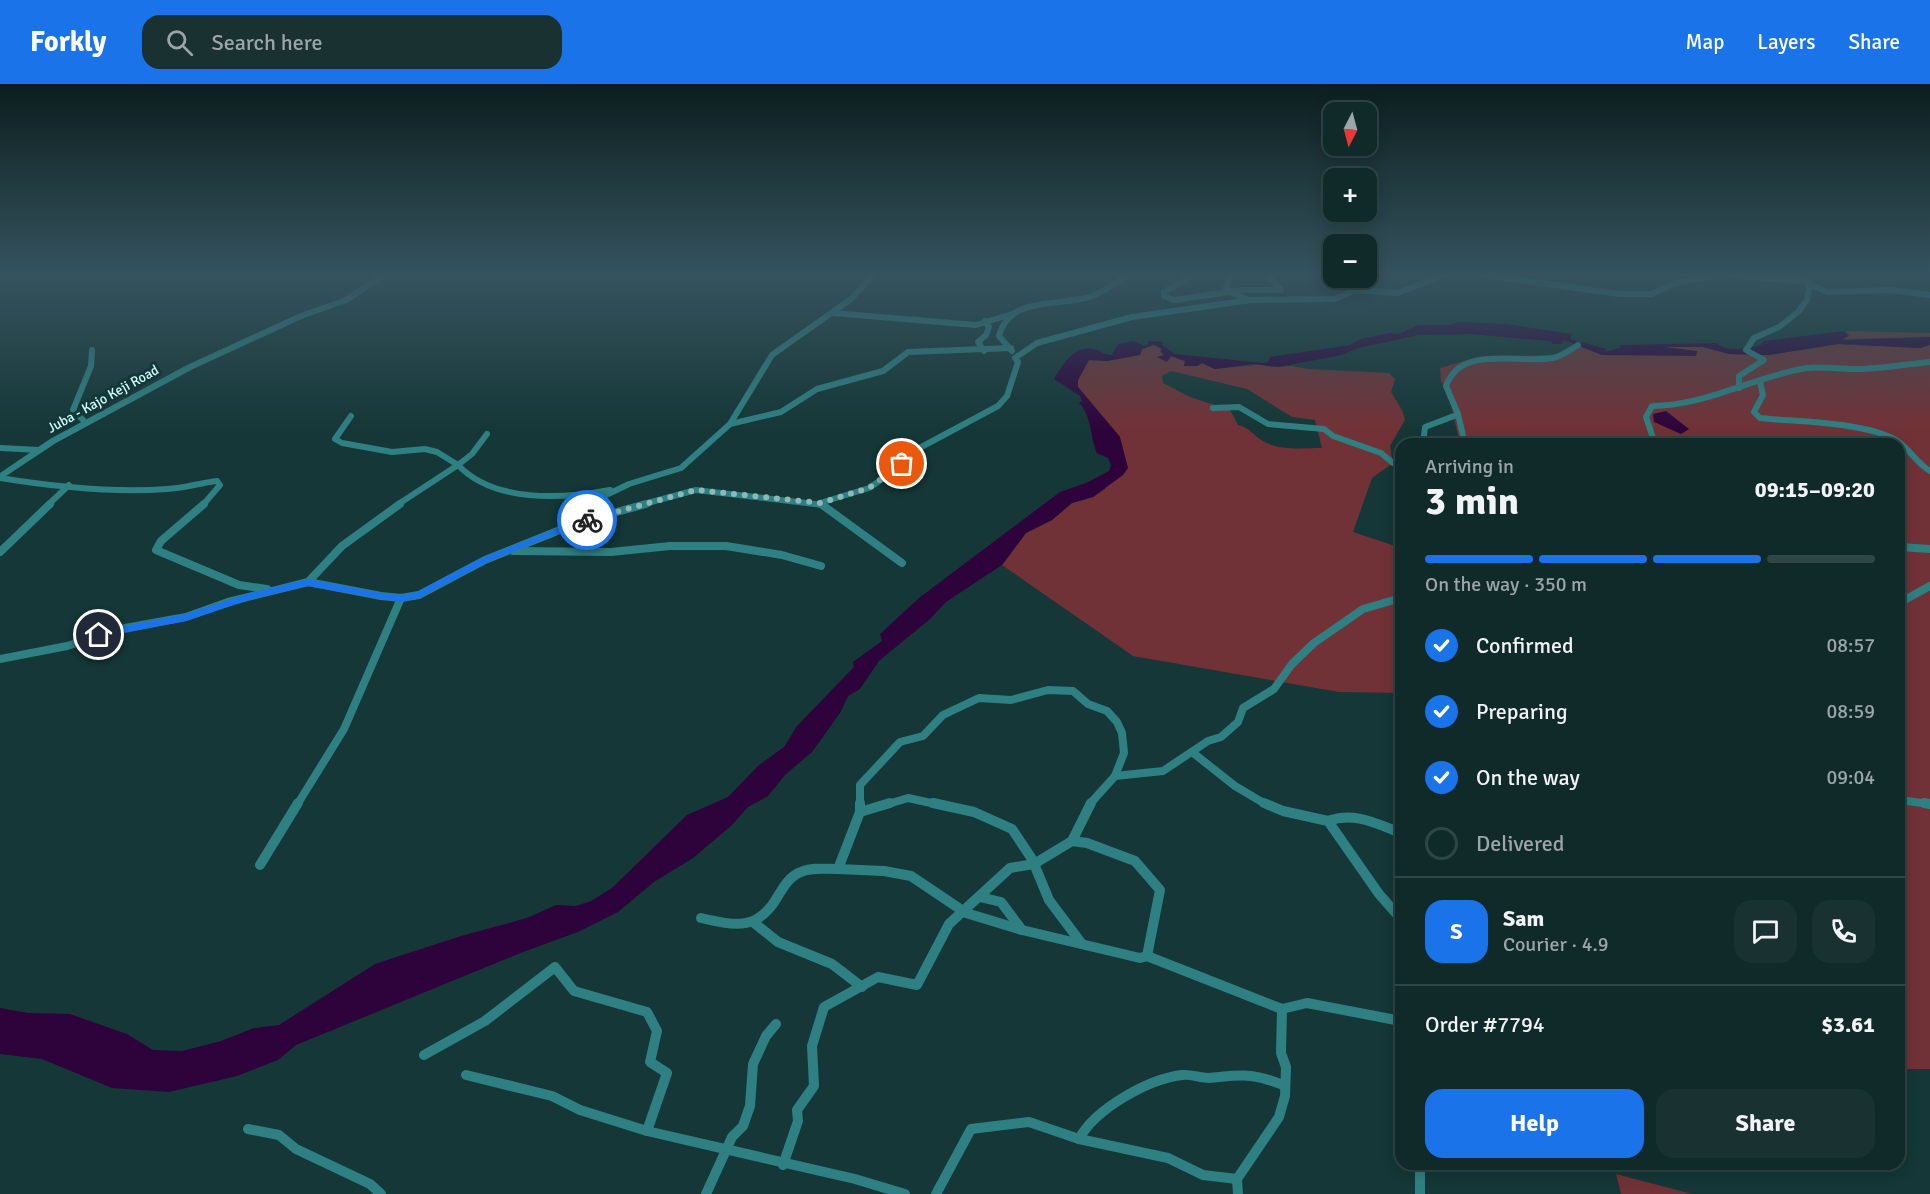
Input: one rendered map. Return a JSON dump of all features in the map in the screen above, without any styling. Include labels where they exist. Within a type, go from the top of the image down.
[{"type":"main road","name":"Juba - Kajo Keji Road","points":[[0,478],[39,450],[86,423],[190,367],[277,327]]},
{"type":"street","points":[[351,416],[336,434],[335,439],[342,443],[392,452],[425,449],[437,452],[458,465],[478,482],[498,489],[585,496],[681,468],[730,423],[772,355],[812,327]]},
{"type":"street","points":[[984,351],[978,342],[986,335],[989,327]]},
{"type":"street","points":[[0,659],[67,646],[125,628],[186,617],[272,590],[308,582],[401,598],[428,592],[464,570],[580,522],[696,490],[820,503],[869,488],[897,469],[912,452],[998,406],[1007,396],[1018,362],[1011,348],[999,336],[1002,327]]},
{"type":"street","points":[[1016,358],[1037,343],[1067,333],[1100,327]]},
{"type":"street","points":[[1738,388],[1739,376],[1764,360],[1746,350],[1754,338],[1777,327]]},
{"type":"street","points":[[1463,438],[1454,410],[1455,403],[1446,386],[1455,370],[1474,360],[1555,357],[1578,345]]},
{"type":"street","points":[[730,423],[781,412],[817,389],[883,371],[908,352],[984,351],[1011,348]]},
{"type":"street","points":[[86,423],[73,410],[75,400],[89,373],[92,350]]},
{"type":"street","points":[[1653,438],[1646,417],[1652,406],[1677,406],[1685,401],[1706,398],[1807,369],[1858,369],[1930,362]]},
{"type":"street","points":[[1760,382],[1763,395],[1754,412],[1760,418],[1873,430],[1891,438]]},
{"type":"street","points":[[1213,408],[1239,407],[1268,424],[1324,429],[1333,435],[1381,453],[1395,464]]},
{"type":"street","points":[[1424,438],[1425,428],[1454,416]]},
{"type":"street","points":[[308,582],[342,546],[365,527],[458,465],[472,454],[487,434]]},
{"type":"street","points":[[0,448],[39,450]]},
{"type":"street","points":[[1905,449],[1921,466],[1930,471]]},
{"type":"street","points":[[0,478],[48,486],[69,485],[142,491],[220,482],[209,499],[178,529],[158,544],[156,550],[239,585],[272,590]]},
{"type":"street","points":[[580,522],[598,499],[629,484]]},
{"type":"street","points":[[0,552],[69,485]]},
{"type":"street","points":[[820,503],[902,563]]},
{"type":"street","points":[[511,551],[611,552],[670,546],[726,546],[782,555],[821,566]]},
{"type":"street","points":[[1905,547],[1930,549]]},
{"type":"street","points":[[1905,600],[1930,586]]},
{"type":"street","points":[[260,865],[345,729],[401,598]]},
{"type":"street","points":[[783,1165],[798,1121],[797,1110],[814,1086],[809,1060],[814,1031],[824,1007],[878,977],[917,985],[949,924],[1010,868],[1034,864],[1072,841],[1086,808],[1109,780],[1115,776],[1163,771],[1208,741],[1221,737],[1238,722],[1243,708],[1274,689],[1292,664],[1314,643],[1363,609],[1395,600]]},
{"type":"street","points":[[838,869],[860,812],[860,785],[900,742],[923,735],[943,715],[979,698],[1011,700],[1048,690],[1073,691],[1088,704],[1107,711],[1117,722],[1122,733],[1124,753],[1115,776]]},
{"type":"street","points":[[1192,752],[1256,799],[1282,811],[1317,815],[1328,821],[1379,894],[1395,912]]},
{"type":"street","points":[[860,812],[908,798],[974,812],[1012,829],[1034,864],[1049,900],[1082,944]]},
{"type":"street","points":[[1905,801],[1930,804]]},
{"type":"street","points":[[1328,821],[1336,817],[1368,819],[1395,830]]},
{"type":"street","points":[[1072,841],[1087,843],[1135,861],[1160,890],[1147,956]]},
{"type":"street","points":[[701,918],[740,924],[753,922],[766,912],[788,879],[817,867],[895,872],[912,877],[963,911],[989,919],[1003,927],[1140,958],[1147,956],[1282,1009],[1307,1004],[1395,1020]]},
{"type":"street","points":[[980,897],[1001,902],[1022,930]]},
{"type":"street","points":[[753,922],[760,931],[787,948],[830,962],[862,987]]},
{"type":"street","points":[[424,1055],[485,1021],[555,968],[574,991],[647,1012],[657,1031],[650,1062],[667,1073],[647,1131]]},
{"type":"street","points":[[1238,1194],[1237,1179],[1279,1117],[1286,1067],[1281,1053],[1282,1009]]},
{"type":"street","points":[[706,1194],[732,1137],[743,1126],[750,1106],[753,1065],[765,1036],[776,1024]]},
{"type":"street","points":[[1079,1139],[1087,1124],[1137,1089],[1182,1075],[1207,1078],[1231,1074],[1259,1075],[1285,1086]]},
{"type":"street","points":[[466,1075],[552,1096],[580,1110],[647,1131],[783,1165],[855,1179],[905,1194]]},
{"type":"street","points":[[936,1194],[971,1129],[1029,1122],[1079,1139],[1168,1158],[1203,1175],[1237,1179]]},
{"type":"street","points":[[248,1129],[279,1135],[296,1149],[370,1184],[381,1194]]},
{"type":"street","points":[[1420,1170],[1420,1194]]},
{"type":"shaded area","points":[[1414,327],[1524,327],[1572,334],[1570,339],[1606,349],[1605,352],[1620,348],[1620,345],[1716,343],[1726,348],[1738,349],[1761,345],[1764,341],[1844,331],[1849,336],[1843,339],[1845,340],[1930,337],[1930,345],[1920,348],[1838,344],[1769,355],[1729,354],[1703,347],[1665,347],[1697,351],[1696,356],[1602,355],[1564,340],[1562,344],[1552,344],[1553,342],[1548,341],[1471,334],[1419,335],[1358,348],[1342,355],[1278,367],[1253,364],[1215,369],[1202,363],[1197,366],[1184,366],[1185,361],[1171,356],[1167,362],[1157,357],[1164,355],[1160,351],[1162,349],[1154,345],[1142,349],[1140,355],[1107,361],[1089,360],[1078,380],[1078,387],[1120,437],[1128,468],[1123,475],[1093,497],[1072,503],[1052,520],[1026,533],[1002,565],[946,602],[930,619],[879,661],[860,689],[848,696],[840,713],[812,752],[785,775],[768,796],[748,807],[731,826],[693,858],[654,882],[618,912],[580,931],[296,1045],[278,1060],[237,1076],[169,1092],[112,1088],[42,1059],[0,1054],[0,1008],[28,1013],[70,1014],[127,1034],[153,1050],[182,1051],[221,1041],[254,1028],[279,1025],[375,964],[461,936],[527,918],[556,905],[576,906],[591,901],[612,888],[687,815],[728,797],[758,766],[784,747],[797,726],[854,667],[853,662],[882,641],[880,634],[919,598],[1060,492],[1086,483],[1109,471],[1111,465],[1108,458],[1097,453],[1089,420],[1079,403],[1082,401],[1080,396],[1054,379],[1074,353],[1094,349],[1112,355],[1118,344],[1133,341],[1144,346],[1148,345],[1148,341],[1164,342],[1162,345],[1175,354],[1263,363],[1268,362],[1270,357],[1350,345],[1361,339],[1390,333],[1399,334]]},
{"type":"shaded area","points":[[1846,331],[1930,333],[1930,337],[1841,339],[1849,336]]},
{"type":"shaded area","points":[[1564,340],[1602,355],[1696,355],[1662,347],[1703,347],[1729,354],[1769,355],[1838,344],[1920,348],[1930,345],[1930,1069],[1905,1069],[1905,438],[1459,438],[1448,392],[1441,381],[1440,368],[1478,357],[1559,355],[1575,345]]},
{"type":"shaded area","points":[[1154,345],[1163,350],[1170,359],[1170,356],[1185,361],[1184,365],[1202,363],[1215,369],[1264,364],[1271,367],[1292,366],[1389,373],[1395,379],[1391,392],[1405,420],[1390,446],[1393,463],[1372,478],[1353,532],[1395,546],[1395,693],[1339,692],[1133,656],[1002,565],[1026,533],[1052,520],[1072,503],[1093,497],[1105,489],[1120,437],[1078,387],[1078,380],[1089,360],[1107,361],[1140,355],[1142,349]],"holes":[[[1171,371],[1247,389],[1292,417],[1315,420],[1322,448],[1291,448],[1269,444],[1238,425],[1230,410],[1190,397],[1163,383],[1162,376]]]},
{"type":"shaded area","points":[[1666,411],[1689,429],[1681,434],[1654,422],[1653,414]]},
{"type":"shaded area","points":[[1616,1174],[1692,1194],[1621,1194]]},
{"type":"way so far","points":[[587,520],[696,490],[806,504],[820,503],[856,494],[869,488],[902,464]]},
{"type":"route","points":[[99,635],[143,624],[186,617],[228,602],[308,582],[319,586],[381,596],[401,598],[419,595],[485,560],[587,520]]}]
